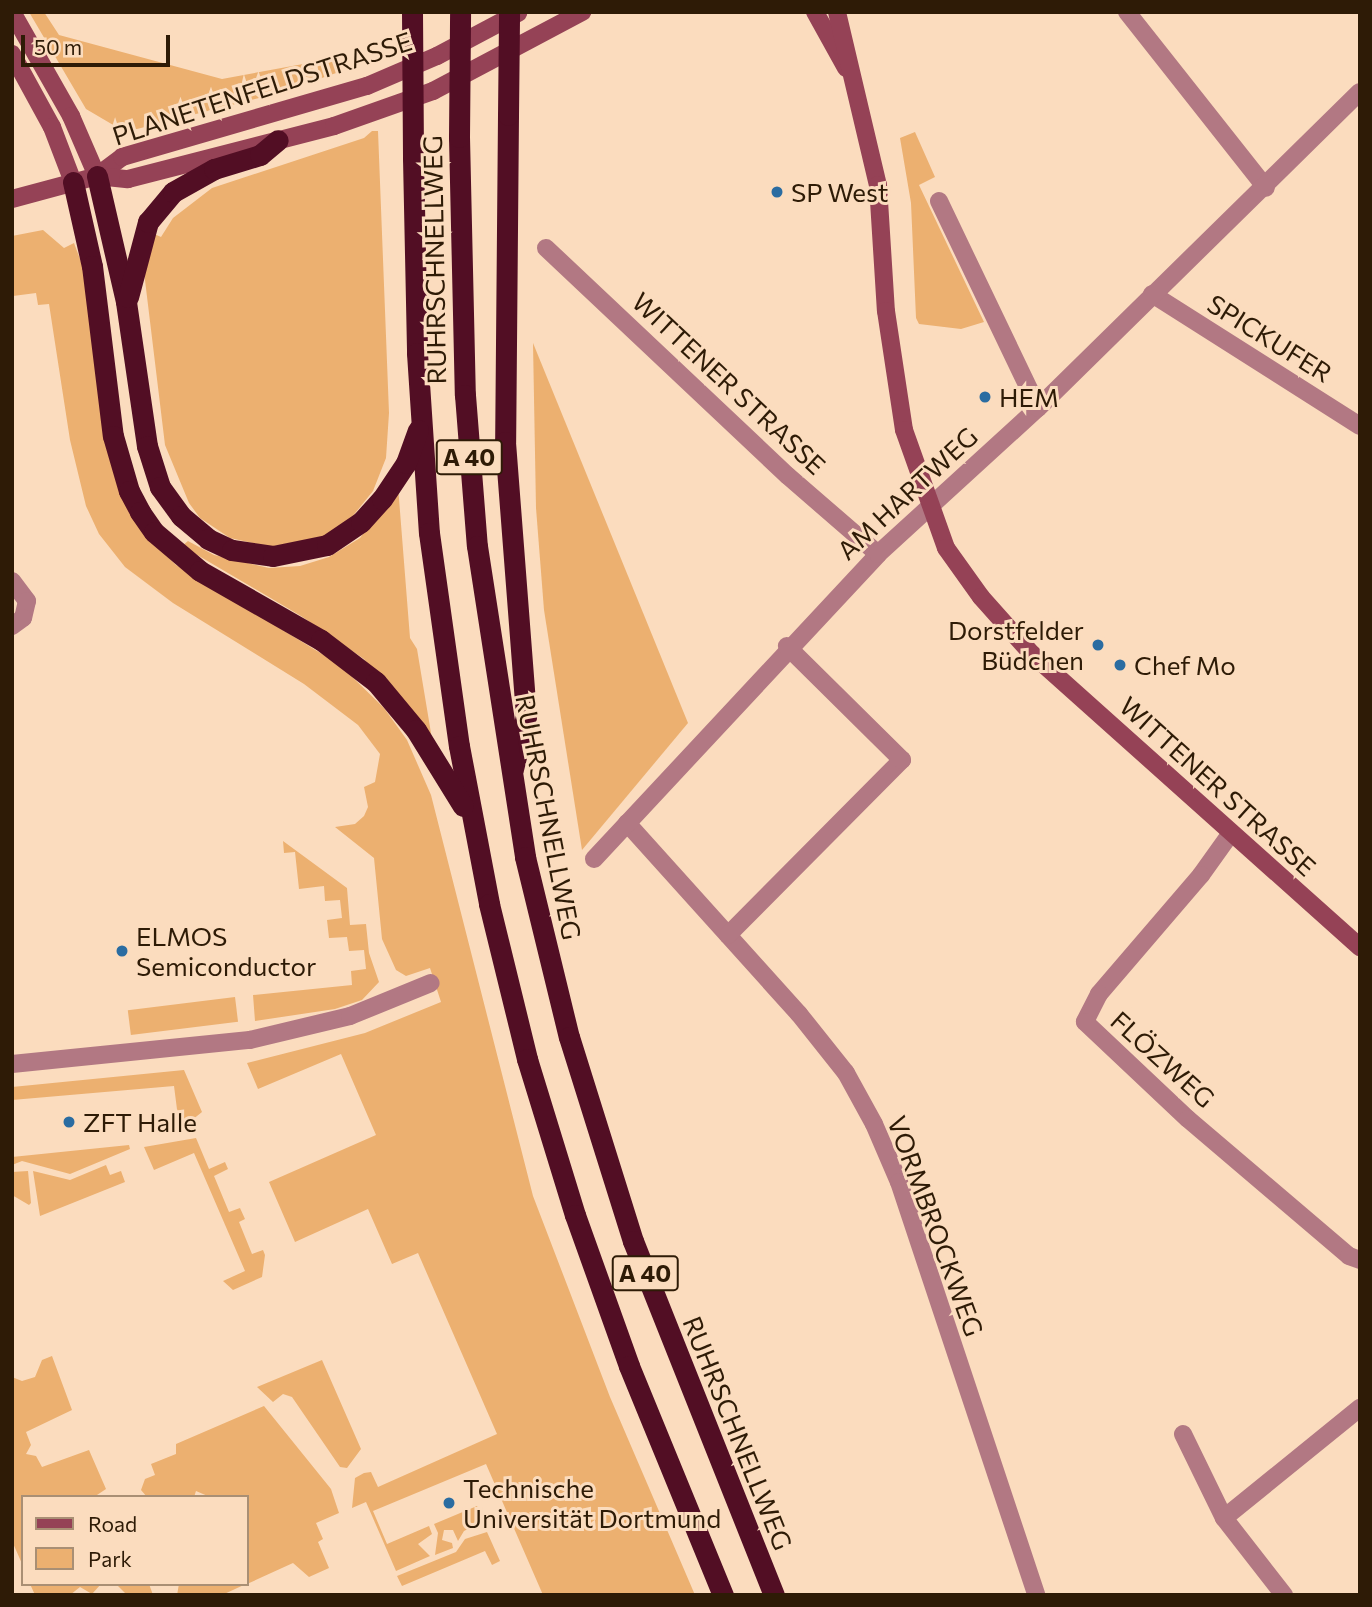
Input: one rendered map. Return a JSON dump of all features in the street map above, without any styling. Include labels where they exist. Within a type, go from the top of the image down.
[{"type":"highway","name":"RUHRSCHNELLWEG","points":[[412,12],[420,407],[443,639],[474,833],[527,1059],[575,1215],[629,1366],[723,1595]]},
{"type":"highway","name":"RUHRSCHNELLWEG","points":[[460,12],[459,138],[469,458],[490,653],[511,775],[544,940],[599,1139],[669,1340],[774,1595]]},
{"type":"highway","points":[[509,12],[505,453],[526,716],[511,775]]},
{"type":"highway","points":[[126,302],[141,239],[159,207],[188,181],[260,155],[278,141]]},
{"type":"highway","points":[[97,176],[126,302],[147,446],[160,487],[181,516],[208,539],[232,550],[290,555],[345,535],[372,511],[400,474],[417,438],[420,407]]},
{"type":"highway","points":[[73,182],[92,266],[113,436],[129,491],[140,512],[154,532],[200,571],[321,640],[376,682],[432,753],[474,833]]},
{"type":"main road","points":[[12,12],[71,116],[97,176]]},
{"type":"main road","name":"PLANETENFELDSTRASSE","points":[[97,176],[122,157],[367,86],[437,57],[519,12]]},
{"type":"main road","name":"PLANETENFELDSTRASSE","points":[[12,199],[97,176],[128,179],[334,126],[433,91],[582,12]]},
{"type":"main road","name":"WITTENER STRASSE","points":[[815,12],[853,80]]},
{"type":"main road","name":"WITTENER STRASSE","points":[[837,12],[878,185],[895,382],[910,453],[928,508],[946,548],[999,620],[1231,833],[1360,947]]},
{"type":"main road","points":[[12,54],[52,127],[73,182]]},
{"type":"street","points":[[1127,12],[1266,188]]},
{"type":"street","name":"AM HARTWEG","points":[[594,859],[787,646],[878,554],[1038,408],[1152,294],[1266,188],[1360,92]]},
{"type":"street","points":[[939,201],[1038,408]]},
{"type":"street","name":"WITTENER STRASSE","points":[[547,248],[788,476],[878,554]]},
{"type":"street","name":"SPICKUFER","points":[[1152,294],[1360,426]]},
{"type":"street","points":[[12,581],[27,601],[23,618],[12,626]]},
{"type":"street","points":[[728,935],[902,760],[787,646]]},
{"type":"street","name":"VORMBROCKWEG","points":[[627,823],[728,935],[846,1073],[874,1124],[899,1182],[1035,1595]]},
{"type":"street","name":"FLÖZWEG","points":[[1231,833],[1202,875],[1099,994],[1085,1022],[1188,1119],[1349,1256],[1360,1260]]},
{"type":"street","points":[[12,1064],[250,1040],[350,1016],[431,983]]},
{"type":"street","points":[[1224,1518],[1360,1408]]},
{"type":"street","points":[[1183,1434],[1224,1518],[1284,1595]]},
{"type":"green space","points":[[29,12],[44,12],[59,35],[222,79],[336,58],[339,72],[279,93],[137,129],[120,129],[86,109]]},
{"type":"green space","points":[[372,131],[378,131],[389,413],[386,458],[373,491],[352,517],[325,536],[270,547],[230,538],[200,518],[189,503],[165,445],[144,272],[152,233],[161,237],[173,218],[212,188],[364,138]]},
{"type":"green space","points":[[915,132],[935,177],[919,185],[984,322],[961,329],[919,324],[916,318],[911,203],[900,138]]},
{"type":"green space","points":[[43,230],[64,248],[74,243],[83,267],[144,533],[176,565],[340,665],[384,708],[407,740],[431,795],[533,1196],[610,1397],[695,1595],[543,1595],[486,1464],[373,1511],[387,1544],[429,1526],[432,1534],[418,1544],[430,1556],[396,1571],[366,1502],[352,1508],[355,1478],[364,1473],[371,1472],[378,1487],[497,1434],[418,1253],[392,1264],[368,1209],[295,1242],[269,1182],[376,1135],[341,1054],[258,1089],[247,1063],[365,1033],[441,1002],[430,968],[406,976],[396,970],[382,939],[374,858],[335,827],[355,824],[364,816],[368,807],[364,787],[375,782],[380,754],[358,725],[304,684],[173,603],[125,567],[99,534],[86,506],[70,440],[49,304],[38,305],[36,293],[13,296],[12,236]]},
{"type":"green space","points":[[533,343],[688,723],[582,850],[544,610],[536,508]]},
{"type":"green space","points":[[398,486],[410,638],[417,649],[434,751],[364,659],[301,616],[182,546],[188,541],[214,555],[269,568],[300,566],[329,557],[360,538]]},
{"type":"green space","points":[[283,841],[347,888],[350,925],[366,924],[369,953],[379,982],[362,1000],[335,1009],[255,1021],[253,995],[352,985],[351,971],[366,969],[364,950],[349,951],[347,937],[329,938],[327,920],[342,918],[340,900],[325,901],[324,886],[299,889],[295,852],[284,853]]},
{"type":"green space","points":[[235,997],[238,1022],[131,1035],[128,1010]]},
{"type":"green space","points":[[184,1070],[202,1112],[187,1124],[179,1125],[174,1086],[12,1100],[12,1087]]},
{"type":"green space","points":[[196,1138],[209,1169],[225,1162],[228,1169],[214,1176],[229,1212],[240,1208],[245,1219],[239,1222],[252,1254],[263,1250],[265,1255],[262,1277],[233,1290],[223,1281],[245,1271],[194,1153],[154,1170],[144,1147]]},
{"type":"green space","points":[[129,1145],[130,1149],[70,1174],[22,1161],[12,1165],[12,1157]]},
{"type":"green space","points":[[106,1165],[110,1175],[121,1171],[125,1182],[40,1216],[33,1171],[70,1180]]},
{"type":"green space","points":[[28,1171],[29,1205],[12,1195],[12,1172]]},
{"type":"green space","points":[[52,1356],[72,1410],[26,1432],[31,1445],[26,1454],[36,1456],[42,1467],[89,1450],[106,1489],[97,1495],[21,1495],[21,1561],[12,1541],[12,1377],[22,1381],[35,1377],[42,1360]]},
{"type":"green space","points":[[322,1360],[361,1449],[347,1468],[340,1467],[292,1397],[283,1394],[273,1402],[257,1387]]},
{"type":"green space","points":[[264,1406],[331,1489],[339,1513],[316,1523],[323,1539],[318,1542],[329,1568],[309,1577],[293,1563],[248,1584],[248,1495],[205,1495],[196,1491],[195,1495],[145,1495],[141,1490],[145,1479],[155,1475],[151,1464],[176,1454],[176,1444]]},
{"type":"green space","points":[[477,1506],[483,1521],[464,1531],[458,1541],[453,1530],[444,1530],[442,1540],[452,1543],[453,1548],[435,1555],[438,1533],[434,1524]]},
{"type":"green space","points":[[487,1532],[500,1561],[492,1565],[485,1551],[402,1586],[397,1576],[456,1552],[465,1539]]},
{"type":"green space","points":[[31,1586],[99,1586],[92,1594],[80,1587],[70,1595],[35,1595]]},
{"type":"green space","points":[[118,1586],[150,1586],[153,1595],[127,1595]]},
{"type":"green space","points":[[179,1586],[242,1586],[222,1595],[177,1595]]},
{"type":"place","name":"SP West","points":[[777,192]]},
{"type":"place","name":"HEM","points":[[985,397]]},
{"type":"place","name":"Dorstfelder Büdchen","points":[[1098,645]]},
{"type":"place","name":"Chef Mo","points":[[1120,665]]},
{"type":"place","name":"ELMOS Semiconductor","points":[[122,951]]},
{"type":"place","name":"ZFT Halle","points":[[69,1122]]},
{"type":"place","name":"Technische Universität Dortmund","points":[[449,1503]]}]
